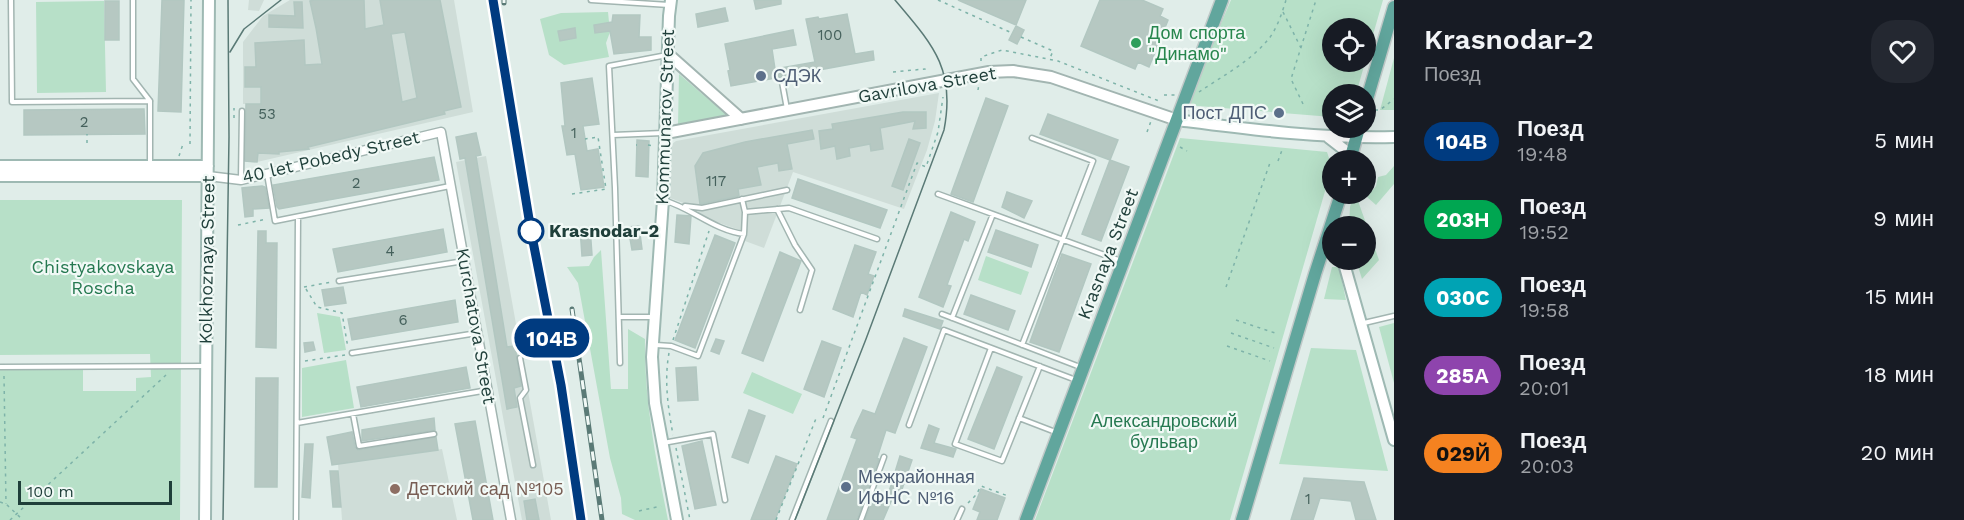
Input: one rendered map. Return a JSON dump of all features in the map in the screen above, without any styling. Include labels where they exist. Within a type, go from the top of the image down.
[{"type":"main road","name":"Kolkhoznaya Street","points":[[205,520],[209,0]]},
{"type":"main road","name":"Krasnaya Street","points":[[1026,520],[1222,0]]},
{"type":"main road","name":"Kommunarov Street","points":[[671,2],[663,200],[653,345],[655,403],[677,520]]},
{"type":"main road","points":[[1371,84],[1394,7]]},
{"type":"main road","points":[[669,55],[741,119]]},
{"type":"main road","name":"Gavrilova Street","points":[[666,133],[980,73],[1013,72],[1051,76],[1177,120],[1322,135]]},
{"type":"main road","name":"Gavrilova Street","points":[[1376,134],[1394,137]]},
{"type":"main road","points":[[1329,138],[1346,150]]},
{"type":"main road","points":[[0,166],[150,166],[208,171]]},
{"type":"main road","points":[[0,176],[208,171]]},
{"type":"main road","points":[[1242,520],[1314,274],[1338,204]]},
{"type":"main road","points":[[1337,207],[1337,216]]},
{"type":"main road","points":[[1346,270],[1393,436]]},
{"type":"street","name":"40 let Pobedy Street","points":[[208,171],[220,178],[241,180],[441,132]]},
{"type":"street","name":"Kurchatova Street","points":[[441,132],[511,520]]},
{"type":"lane","points":[[11,0],[12,102],[150,101]]},
{"type":"lane","points":[[133,0],[133,79],[150,101],[150,166]]},
{"type":"lane","points":[[591,0],[671,2]]},
{"type":"lane","points":[[620,363],[609,66],[669,55]]},
{"type":"lane","points":[[782,82],[787,110]]},
{"type":"lane","points":[[241,180],[242,111]]},
{"type":"lane","points":[[613,135],[666,133]]},
{"type":"lane","points":[[1022,345],[1093,161],[1032,138]]},
{"type":"lane","points":[[267,174],[275,221],[451,186]]},
{"type":"lane","points":[[663,200],[702,208],[788,190]]},
{"type":"lane","points":[[938,194],[1124,262]]},
{"type":"lane","points":[[653,345],[671,346],[698,356],[744,234],[746,212],[742,199]]},
{"type":"lane","points":[[684,206],[712,224],[744,234]]},
{"type":"lane","points":[[746,212],[789,208],[878,239]]},
{"type":"lane","points":[[777,209],[795,245],[812,270],[800,310]]},
{"type":"lane","points":[[952,318],[993,214]]},
{"type":"lane","points":[[296,520],[298,217]]},
{"type":"lane","points":[[339,281],[464,261]]},
{"type":"lane","points":[[942,314],[1084,368]]},
{"type":"lane","points":[[1360,324],[1394,316]]},
{"type":"lane","points":[[620,317],[654,317]]},
{"type":"lane","points":[[909,425],[944,330],[1079,381]]},
{"type":"lane","points":[[352,353],[477,333]]},
{"type":"lane","points":[[991,348],[955,444],[1002,461],[1040,366]]},
{"type":"lane","points":[[520,358],[526,390],[520,398],[533,465]]},
{"type":"lane","points":[[2,367],[205,366]]},
{"type":"lane","points":[[297,423],[488,390]]},
{"type":"lane","points":[[353,414],[359,446],[434,434]]},
{"type":"lane","points":[[1019,418],[1059,434]]},
{"type":"lane","points":[[792,520],[831,421]]},
{"type":"lane","points":[[662,443],[713,434],[725,500]]},
{"type":"lane","points":[[861,520],[884,457]]},
{"type":"lane","points":[[957,520],[962,509]]},
{"type":"path","points":[[190,144],[191,0]]},
{"type":"path","points":[[938,0],[1012,33]]},
{"type":"path","points":[[1193,97],[1244,61],[1267,41],[1283,11],[1286,0]]},
{"type":"path","points":[[1303,104],[1291,79],[1316,0]]},
{"type":"path","points":[[1283,11],[1301,48]]},
{"type":"path","points":[[1021,37],[1053,51],[1050,59]]},
{"type":"path","points":[[981,57],[1002,50],[1050,59],[1159,101]]},
{"type":"path","points":[[823,418],[917,163],[926,167],[938,132],[943,97]]},
{"type":"path","points":[[1380,110],[1394,99]]},
{"type":"path","points":[[87,135],[87,143]]},
{"type":"path","points":[[572,194],[606,189],[598,137],[585,139]]},
{"type":"path","points":[[1180,147],[1187,151]]},
{"type":"path","points":[[1278,161],[1282,150]]},
{"type":"path","points":[[1226,287],[1271,160]]},
{"type":"path","points":[[238,225],[274,218]]},
{"type":"path","points":[[690,520],[669,411],[666,375],[671,346],[712,224]]},
{"type":"path","points":[[297,288],[339,281]]},
{"type":"path","points":[[297,362],[349,354],[342,313],[317,308],[304,286]]},
{"type":"path","points":[[1236,320],[1278,334]]},
{"type":"path","points":[[1231,333],[1274,348]]},
{"type":"path","points":[[1227,346],[1270,361]]},
{"type":"path","points":[[10,520],[165,377],[171,366]]},
{"type":"path","points":[[2,367],[6,504]]},
{"type":"path","points":[[776,520],[817,416]]},
{"type":"path","points":[[962,509],[976,495],[981,486],[1008,496]]},
{"type":"path","points":[[0,502],[18,513],[23,520]]},
{"type":"path","points":[[639,511],[661,506]]},
{"type":"shaded area","points":[[249,0],[264,0],[259,11],[248,10]]},
{"type":"shaded area","points":[[290,0],[454,0],[473,112],[257,162],[244,161],[246,104],[243,104],[243,42],[263,16]]},
{"type":"shaded area","points":[[939,93],[935,121],[927,150],[904,209],[793,172],[764,248],[745,241],[748,233],[711,220],[686,204],[670,198],[672,144],[676,141]]},
{"type":"shaded area","points":[[486,156],[551,520],[522,520],[456,162]]},
{"type":"shaded area","name":"Детский сад №105","points":[[442,449],[457,520],[342,520],[338,464]]},
{"type":"green space","points":[[1231,0],[1383,0],[1376,24],[1376,18],[1322,18],[1322,72],[1362,72],[1359,84],[1322,84],[1322,116],[1186,105]]},
{"type":"green space","points":[[104,1],[106,92],[37,93],[36,2]]},
{"type":"green space","points":[[608,12],[610,32],[606,43],[609,57],[564,65],[549,55],[540,19],[561,13]]},
{"type":"green space","points":[[1394,58],[1394,110],[1380,110]]},
{"type":"green space","points":[[679,74],[729,117],[678,125]]},
{"type":"green space","name":"Александровский бульвар","points":[[1180,138],[1322,152],[1322,202],[1230,520],[1035,520]]},
{"type":"green space","points":[[1394,166],[1394,184],[1376,205],[1378,177],[1386,175]]},
{"type":"green space","name":"Chistyakovskaya Roscha","points":[[0,200],[182,200],[180,520],[0,520],[0,367],[83,366],[83,391],[136,391],[136,378],[151,377],[150,354],[0,355]]},
{"type":"green space","points":[[1351,204],[1359,204],[1363,216],[1350,216]]},
{"type":"green space","points":[[601,250],[611,389],[628,389],[628,329],[645,339],[646,385],[655,452],[668,520],[635,520],[622,514],[621,498],[610,458],[578,283],[567,267],[589,266]]},
{"type":"green space","points":[[986,256],[1029,272],[1021,295],[978,280]]},
{"type":"green space","points":[[1331,270],[1340,270],[1346,300],[1324,299]]},
{"type":"green space","points":[[1359,270],[1370,270],[1362,279]]},
{"type":"green space","points":[[317,313],[340,317],[346,350],[324,353]]},
{"type":"green space","points":[[1394,323],[1394,383],[1379,327]]},
{"type":"green space","points":[[1311,348],[1356,350],[1388,471],[1279,464]]},
{"type":"green space","points":[[346,360],[354,408],[302,417],[302,368]]},
{"type":"green space","points":[[752,372],[802,394],[793,414],[743,393]]},
{"type":"building","points":[[162,0],[184,0],[181,112],[158,111]]},
{"type":"building","points":[[364,0],[365,29],[384,25],[380,0],[440,0],[461,107],[444,111],[445,114],[308,147],[309,149],[279,152],[279,154],[258,153],[257,162],[245,161],[246,104],[261,104],[261,87],[245,87],[245,67],[256,67],[255,43],[304,40],[305,65],[322,64],[310,1]],"holes":[[[405,32],[417,98],[402,102],[391,34]]]},
{"type":"building","points":[[754,0],[781,0],[781,4],[756,9]]},
{"type":"building","points":[[958,0],[1026,0],[1016,25]]},
{"type":"building","points":[[1100,0],[1142,0],[1163,9],[1160,16],[1168,20],[1149,67],[1138,62],[1135,69],[1081,46]]},
{"type":"building","points":[[105,1],[119,1],[119,40],[105,40]]},
{"type":"building","points":[[294,2],[302,2],[303,28],[269,27],[269,15],[295,16]]},
{"type":"building","points":[[725,8],[728,21],[698,27],[696,14]]},
{"type":"building","points":[[847,14],[855,54],[873,51],[874,60],[731,86],[725,44],[793,30],[796,45],[772,49],[775,69],[815,62],[806,19]]},
{"type":"building","points":[[613,15],[640,15],[639,37],[651,37],[651,50],[614,54],[610,31],[595,33],[594,25],[612,22]]},
{"type":"building","points":[[1016,26],[1024,30],[1017,44],[1009,40]]},
{"type":"building","points":[[575,28],[576,38],[560,41],[558,31]]},
{"type":"building","points":[[592,78],[599,124],[583,126],[587,151],[598,149],[604,187],[581,190],[575,154],[567,155],[562,126],[565,126],[561,83]]},
{"type":"building","points":[[986,98],[1008,106],[973,202],[951,194]]},
{"type":"building","points":[[144,109],[145,134],[24,135],[24,110]]},
{"type":"building","points":[[903,112],[926,112],[926,128],[913,129],[915,121],[880,128],[883,149],[871,151],[870,144],[849,148],[850,156],[837,159],[835,146],[821,149],[819,131],[833,129],[832,124]]},
{"type":"building","points":[[1048,114],[1118,140],[1110,160],[1040,134]]},
{"type":"building","points":[[812,130],[814,139],[787,144],[792,169],[779,171],[778,163],[757,167],[761,185],[738,189],[739,196],[700,204],[695,166],[703,153],[745,142]]},
{"type":"building","points":[[476,133],[481,155],[476,156],[507,347],[515,346],[521,386],[514,388],[517,407],[507,409],[465,158],[460,159],[456,137]]},
{"type":"building","points":[[909,139],[920,143],[903,190],[892,186]]},
{"type":"building","points":[[637,140],[649,141],[648,177],[636,176]]},
{"type":"building","points":[[434,157],[439,180],[279,209],[277,207],[273,185]]},
{"type":"building","points":[[1110,160],[1129,167],[1101,241],[1082,234]]},
{"type":"building","points":[[798,179],[887,210],[880,228],[792,198]]},
{"type":"building","points":[[265,187],[269,208],[253,209],[253,216],[245,217],[242,188]]},
{"type":"building","points":[[1007,192],[1032,201],[1024,218],[1002,207]]},
{"type":"building","points":[[951,212],[975,222],[968,241],[964,239],[947,285],[951,286],[943,307],[919,297]]},
{"type":"building","points":[[677,215],[691,216],[689,244],[675,242]]},
{"type":"building","points":[[639,226],[642,249],[632,250],[628,227]]},
{"type":"building","points":[[590,227],[592,255],[582,256],[580,228]]},
{"type":"building","points":[[443,229],[447,252],[338,272],[333,249]]},
{"type":"building","points":[[996,230],[1038,245],[1031,267],[988,252]]},
{"type":"building","points":[[258,231],[266,231],[266,243],[277,243],[276,348],[256,347]]},
{"type":"building","points":[[715,235],[735,243],[695,348],[675,340]]},
{"type":"building","points":[[855,245],[876,252],[868,274],[874,276],[867,295],[861,292],[853,317],[833,309]]},
{"type":"building","points":[[780,252],[801,261],[763,361],[742,353]]},
{"type":"building","points":[[1062,254],[1091,264],[1059,352],[1030,342]]},
{"type":"building","points":[[343,287],[346,303],[325,306],[322,290]]},
{"type":"building","points":[[971,295],[1015,311],[1008,330],[964,314]]},
{"type":"building","points":[[455,300],[458,322],[352,340],[348,319]]},
{"type":"building","points":[[905,309],[943,321],[940,329],[903,316]]},
{"type":"building","points":[[904,338],[927,347],[895,433],[886,430],[877,458],[879,459],[857,520],[827,520],[857,439],[851,437],[855,427],[863,410],[875,414]]},
{"type":"building","points":[[716,339],[724,341],[719,354],[711,351]]},
{"type":"building","points":[[822,341],[841,348],[824,397],[804,389]]},
{"type":"building","points":[[313,342],[315,350],[305,352],[304,343]]},
{"type":"building","points":[[466,367],[470,388],[361,407],[357,387]]},
{"type":"building","points":[[696,367],[698,400],[678,401],[676,368]]},
{"type":"building","points":[[997,367],[1022,377],[994,449],[968,439]]},
{"type":"building","points":[[256,378],[278,378],[277,487],[255,487]]},
{"type":"building","points":[[749,410],[765,416],[748,463],[732,457]]},
{"type":"building","points":[[434,418],[435,430],[362,441],[362,430]]},
{"type":"building","points":[[475,421],[493,520],[473,520],[455,424]]},
{"type":"building","points":[[929,425],[939,429],[934,443],[956,449],[953,457],[921,448]]},
{"type":"building","points":[[352,432],[355,447],[358,450],[436,437],[438,450],[332,465],[327,437]]},
{"type":"building","points":[[702,441],[716,505],[695,509],[682,446]]},
{"type":"building","points":[[305,444],[313,444],[310,498],[302,497]]},
{"type":"building","points":[[776,456],[797,464],[775,520],[751,520]]},
{"type":"building","points":[[900,456],[912,460],[899,498],[888,495]]},
{"type":"building","points":[[330,471],[338,471],[341,507],[333,507]]},
{"type":"building","points":[[1304,478],[1364,482],[1376,520],[1356,520],[1351,501],[1320,498],[1313,520],[1291,520]]},
{"type":"building","points":[[981,489],[1005,498],[997,520],[977,520],[980,512],[973,509]]},
{"type":"building","points":[[876,492],[892,499],[883,520],[865,520]]},
{"type":"building","points":[[535,499],[539,520],[527,520],[524,501]]},
{"type":"tram line","points":[[223,520],[229,137],[228,0]]},
{"type":"tram line","points":[[230,52],[244,29],[281,0]]},
{"type":"tram line","points":[[795,520],[944,130],[947,108],[944,73],[930,44],[895,0]]},
{"type":"railway","points":[[493,0],[531,231],[561,385],[581,520]]},
{"type":"railway","points":[[572,309],[602,520]]},
{"type":"train","name":"104В","points":[[493,0],[531,231],[561,385],[581,520]]},
{"type":"place","name":"Дом спорта \"Динамо\"","points":[[1136,43]]},
{"type":"place","name":"СДЭК","points":[[761,76]]},
{"type":"place","name":"Пост ДПС","points":[[1279,113]]},
{"type":"place","name":"Krasnodar-2","points":[[531,231]]},
{"type":"place","name":"Межрайонная ИФНС №16","points":[[846,487]]},
{"type":"place","name":"Детский сад №105","points":[[395,489]]}]
